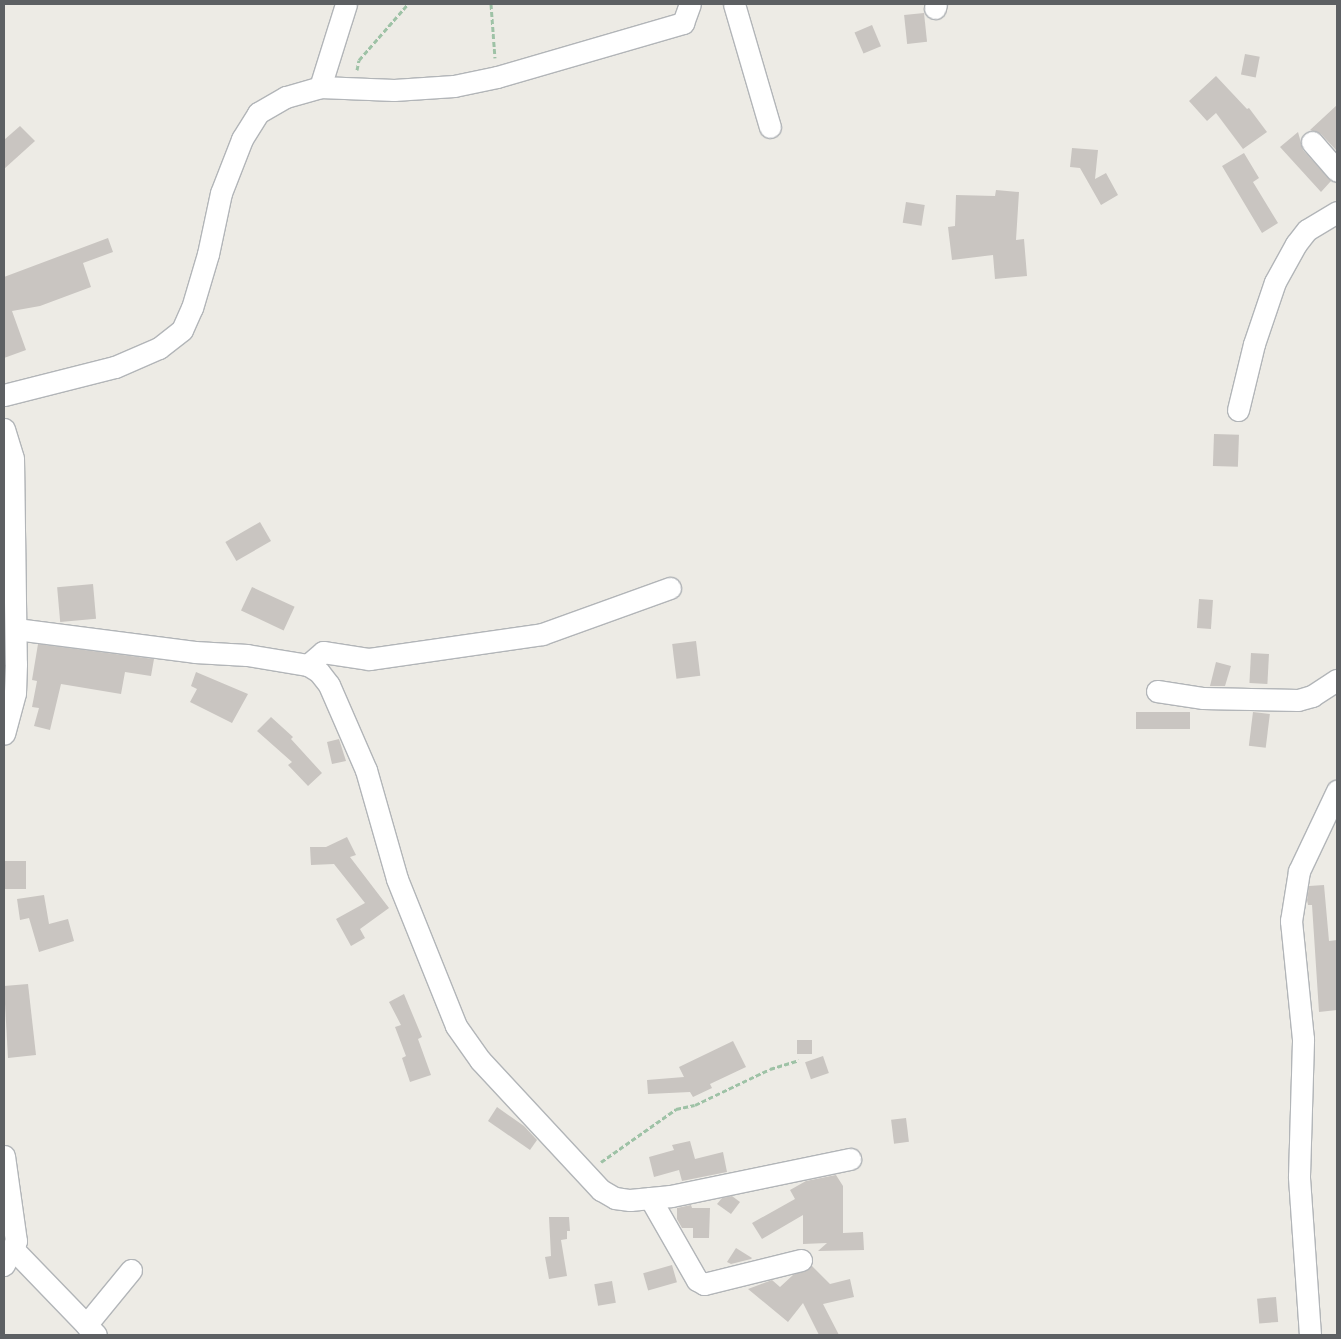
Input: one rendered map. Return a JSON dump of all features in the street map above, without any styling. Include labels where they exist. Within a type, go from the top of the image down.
[{"type":"street","points":[[320,87],[346,4]]},
{"type":"street","points":[[4,395],[115,367],[159,348],[182,330],[192,308],[208,254],[221,194],[242,139],[258,113],[286,97],[320,87],[394,90],[454,86],[497,77],[683,23],[690,4]]},
{"type":"street","points":[[734,4],[770,127]]},
{"type":"street","points":[[1312,142],[1337,171]]},
{"type":"street","points":[[1238,410],[1254,344],[1275,282],[1296,244],[1307,230],[1337,212]]},
{"type":"street","points":[[4,429],[13,458],[16,629],[15,693],[4,734]]},
{"type":"street","points":[[308,665],[323,652],[369,659],[542,634],[670,588]]},
{"type":"street","points":[[16,629],[308,665],[329,685],[366,770],[397,878],[456,1026],[480,1060],[584,1174],[615,1198],[630,1200],[650,1198],[850,1159]]},
{"type":"street","points":[[1157,691],[1203,698],[1298,700],[1312,696],[1337,680]]},
{"type":"street","points":[[1310,1335],[1299,1176],[1303,1039],[1291,921],[1299,871],[1337,791]]},
{"type":"street","points":[[4,1156],[16,1241],[9,1258],[91,1330],[131,1270]]},
{"type":"street","points":[[650,1198],[697,1280],[704,1284],[802,1260]]},
{"type":"path","points":[[352,88],[359,60],[408,4]]},
{"type":"path","points":[[491,4],[497,77]]},
{"type":"path","points":[[584,1174],[676,1109],[695,1105],[742,1081],[799,1060]]},
{"type":"building","points":[[924,13],[927,42],[907,44],[904,15]]},
{"type":"building","points":[[872,25],[881,46],[863,54],[855,32]]},
{"type":"building","points":[[1245,54],[1260,57],[1256,77],[1241,75]]},
{"type":"building","points":[[1216,76],[1247,109],[1249,108],[1267,132],[1243,149],[1216,113],[1207,121],[1189,101]]},
{"type":"building","points":[[1337,105],[1336,150],[1321,134],[1310,130]]},
{"type":"building","points":[[20,126],[35,141],[4,169],[4,140]]},
{"type":"building","points":[[1298,132],[1303,150],[1331,181],[1321,192],[1280,147]]},
{"type":"building","points":[[1072,148],[1098,150],[1095,179],[1106,173],[1118,195],[1101,205],[1080,168],[1070,167]]},
{"type":"building","points":[[1244,153],[1259,178],[1253,182],[1278,223],[1262,233],[1222,166]]},
{"type":"building","points":[[996,190],[1019,192],[1016,240],[1024,239],[1027,276],[995,279],[993,255],[952,260],[948,227],[955,226],[956,195],[995,196]]},
{"type":"building","points":[[906,202],[925,205],[921,226],[903,223]]},
{"type":"building","points":[[108,238],[113,252],[83,263],[91,287],[40,306],[12,311],[26,350],[4,358],[4,277]]},
{"type":"building","points":[[1214,434],[1239,435],[1238,467],[1213,466]]},
{"type":"building","points":[[260,522],[271,541],[236,561],[225,542]]},
{"type":"building","points":[[93,584],[96,619],[60,622],[57,587]]},
{"type":"building","points":[[252,587],[295,607],[284,630],[241,611]]},
{"type":"building","points":[[1199,599],[1213,600],[1211,629],[1197,628]]},
{"type":"building","points":[[696,641],[700,676],[676,679],[672,644]]},
{"type":"building","points":[[38,644],[154,659],[151,676],[125,672],[121,694],[61,684],[50,730],[34,726],[39,708],[32,707],[37,681],[32,680]]},
{"type":"building","points":[[1251,653],[1269,654],[1267,684],[1249,683]]},
{"type":"building","points":[[1216,662],[1231,666],[1225,686],[1210,686]]},
{"type":"building","points":[[196,672],[248,694],[232,723],[190,702],[197,689],[191,686]]},
{"type":"building","points":[[1136,712],[1190,712],[1190,729],[1136,729]]},
{"type":"building","points":[[1253,712],[1270,714],[1266,748],[1249,746]]},
{"type":"building","points":[[271,717],[293,737],[291,739],[322,773],[308,786],[288,765],[292,762],[257,731]]},
{"type":"building","points":[[339,739],[346,761],[332,764],[327,742]]},
{"type":"building","points":[[347,837],[356,855],[350,857],[389,908],[360,929],[365,938],[351,946],[336,919],[365,903],[334,864],[311,865],[310,847],[326,847]]},
{"type":"building","points":[[4,861],[26,861],[26,889],[4,889]]},
{"type":"building","points":[[1324,885],[1329,941],[1337,940],[1337,1010],[1319,1012],[1312,905],[1308,905],[1307,900],[1309,886]]},
{"type":"building","points":[[44,895],[49,924],[68,919],[74,941],[39,952],[29,918],[20,920],[17,899]]},
{"type":"building","points":[[28,984],[36,1055],[8,1058],[4,986]]},
{"type":"building","points":[[404,994],[422,1037],[418,1039],[431,1075],[410,1082],[402,1058],[406,1056],[395,1027],[401,1025],[389,1002]]},
{"type":"building","points":[[797,1040],[812,1040],[812,1054],[797,1054]]},
{"type":"building","points":[[733,1041],[746,1067],[710,1084],[712,1088],[693,1097],[690,1092],[648,1094],[647,1080],[684,1077],[679,1067]]},
{"type":"building","points":[[823,1056],[829,1073],[811,1079],[805,1062]]},
{"type":"building","points":[[497,1107],[524,1126],[537,1140],[530,1150],[488,1121]]},
{"type":"building","points":[[906,1118],[909,1142],[894,1144],[891,1120]]},
{"type":"building","points":[[690,1141],[695,1159],[723,1152],[727,1172],[682,1181],[679,1170],[654,1177],[649,1157],[674,1150],[672,1145]]},
{"type":"building","points":[[836,1175],[843,1186],[843,1233],[863,1232],[864,1250],[818,1251],[827,1243],[803,1244],[803,1215],[762,1239],[752,1223],[795,1199],[790,1190],[806,1181]]},
{"type":"building","points":[[732,1196],[740,1202],[731,1214],[717,1204],[722,1198]]},
{"type":"building","points":[[691,1205],[692,1208],[710,1208],[709,1238],[693,1238],[693,1228],[682,1228],[677,1219],[677,1208]]},
{"type":"building","points":[[549,1217],[569,1217],[570,1231],[567,1231],[567,1239],[561,1240],[567,1276],[549,1279],[545,1257],[551,1256]]},
{"type":"building","points":[[736,1248],[752,1258],[731,1264],[727,1262]]},
{"type":"building","points":[[672,1265],[677,1282],[648,1291],[643,1273]]},
{"type":"building","points":[[812,1266],[830,1284],[850,1279],[854,1297],[823,1304],[839,1335],[819,1335],[803,1303],[788,1322],[748,1289],[772,1280],[780,1287],[793,1275]]},
{"type":"building","points":[[612,1281],[616,1303],[598,1306],[594,1284]]},
{"type":"building","points":[[1276,1297],[1278,1322],[1259,1324],[1257,1299]]}]
